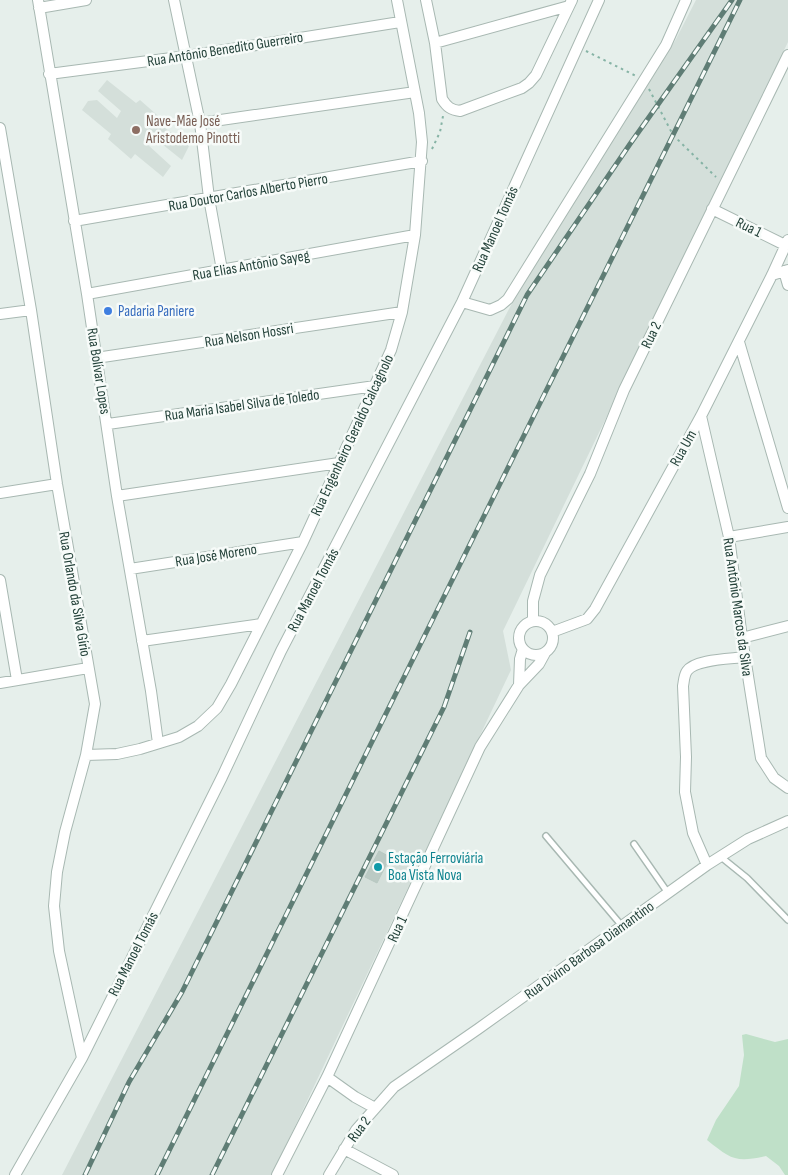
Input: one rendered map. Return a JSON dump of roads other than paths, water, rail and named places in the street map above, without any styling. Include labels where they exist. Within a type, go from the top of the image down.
[{"type":"street","points":[[38,4],[86,0]]},
{"type":"street","points":[[174,0],[200,123],[209,198],[222,270]]},
{"type":"street","name":"Rua Engenheiro Geraldo Calcagnolo","points":[[86,756],[117,754],[179,737],[198,726],[217,708],[303,542],[376,386],[395,340],[402,312],[415,235],[422,161],[420,125],[415,92],[397,0]]},
{"type":"street","points":[[426,0],[435,43],[442,100],[454,110],[463,110],[522,88],[529,83],[536,75],[571,3]]},
{"type":"street","name":"Rua Manoel Tomás","points":[[15,1175],[82,1058],[222,777],[281,650],[462,302],[599,0]]},
{"type":"street","points":[[462,302],[490,310],[501,306],[508,299],[666,45],[686,0]]},
{"type":"street","points":[[435,43],[571,3]]},
{"type":"street","name":"Rua Bolívar Lopes","points":[[38,4],[87,294],[108,424],[117,496],[158,742]]},
{"type":"street","name":"Rua Antônio Benedito Guerreiro","points":[[49,74],[187,56],[400,22]]},
{"type":"street","name":"Rua 2","points":[[533,620],[533,601],[540,575],[590,474],[624,390],[788,55]]},
{"type":"street","points":[[200,123],[415,92]]},
{"type":"street","name":"Rua Orlando da Silva Gírio","points":[[0,128],[31,310],[56,484],[95,704],[86,756],[65,832],[57,872],[54,906],[59,951],[82,1058]]},
{"type":"street","name":"Rua Doutor Carlos Alberto Pierro","points":[[74,221],[422,161]]},
{"type":"street","name":"Rua 1","points":[[712,209],[787,242]]},
{"type":"street","name":"Rua Elias Antônio Sayeg","points":[[87,294],[415,235]]},
{"type":"street","name":"Rua Um","points":[[552,632],[587,619],[592,613],[701,416],[787,242]]},
{"type":"street","points":[[772,274],[786,271],[788,285]]},
{"type":"street","points":[[0,314],[31,310]]},
{"type":"street","name":"Rua Nelson Hossri","points":[[96,358],[402,312]]},
{"type":"street","points":[[739,342],[788,508]]},
{"type":"street","name":"Rua Maria Isabel Silva de Toledo","points":[[108,424],[376,386]]},
{"type":"street","name":"Rua Antônio Marcos da Silva","points":[[701,416],[729,537],[742,638],[761,758],[774,778],[788,788]]},
{"type":"street","points":[[117,496],[339,463]]},
{"type":"street","points":[[0,492],[56,484]]},
{"type":"street","points":[[729,537],[788,527]]},
{"type":"street","name":"Rua José Moreno","points":[[130,569],[303,542]]},
{"type":"street","points":[[0,580],[17,680]]},
{"type":"street","points":[[533,620],[545,623],[552,632],[554,640],[551,647],[545,653],[530,654],[523,649],[519,641],[520,632],[525,624],[533,620]]},
{"type":"street","points":[[142,641],[261,624]]},
{"type":"street","points":[[742,638],[788,626]]},
{"type":"street","name":"Rua 1","points":[[519,685],[520,659],[523,649]]},
{"type":"street","name":"Rua 1","points":[[277,1175],[327,1077],[480,747],[519,685],[539,664],[545,653]]},
{"type":"street","points":[[707,865],[693,833],[685,792],[686,757],[683,686],[686,672],[695,663],[746,657]]},
{"type":"street","points":[[0,684],[88,668]]},
{"type":"street","name":"Rua Divino Barbosa Diamantino","points":[[394,1087],[707,865],[748,839],[788,821]]},
{"type":"street","points":[[327,1077],[355,1097],[375,1108]]},
{"type":"street","name":"Rua 2","points":[[329,1175],[356,1130],[394,1087]]},
{"type":"street","points":[[344,1149],[392,1175]]},
{"type":"lane","points":[[546,836],[622,926]]},
{"type":"lane","points":[[634,844],[669,893]]},
{"type":"lane","points":[[721,857],[747,878],[788,920]]},
{"type":"railway","points":[[85,1175],[129,1082],[182,992],[527,295],[630,144],[732,0]]},
{"type":"railway","points":[[157,1175],[740,0]]},
{"type":"railway","points":[[212,1175],[444,707],[470,632]]},
{"type":"place","name":"Nave-Mãe José Aristodemo Pinotti","points":[[136,130]]},
{"type":"place","name":"Padaria Paniere","points":[[108,311]]},
{"type":"place","name":"Estação Ferroviária Boa Vista Nova","points":[[378,867]]}]
